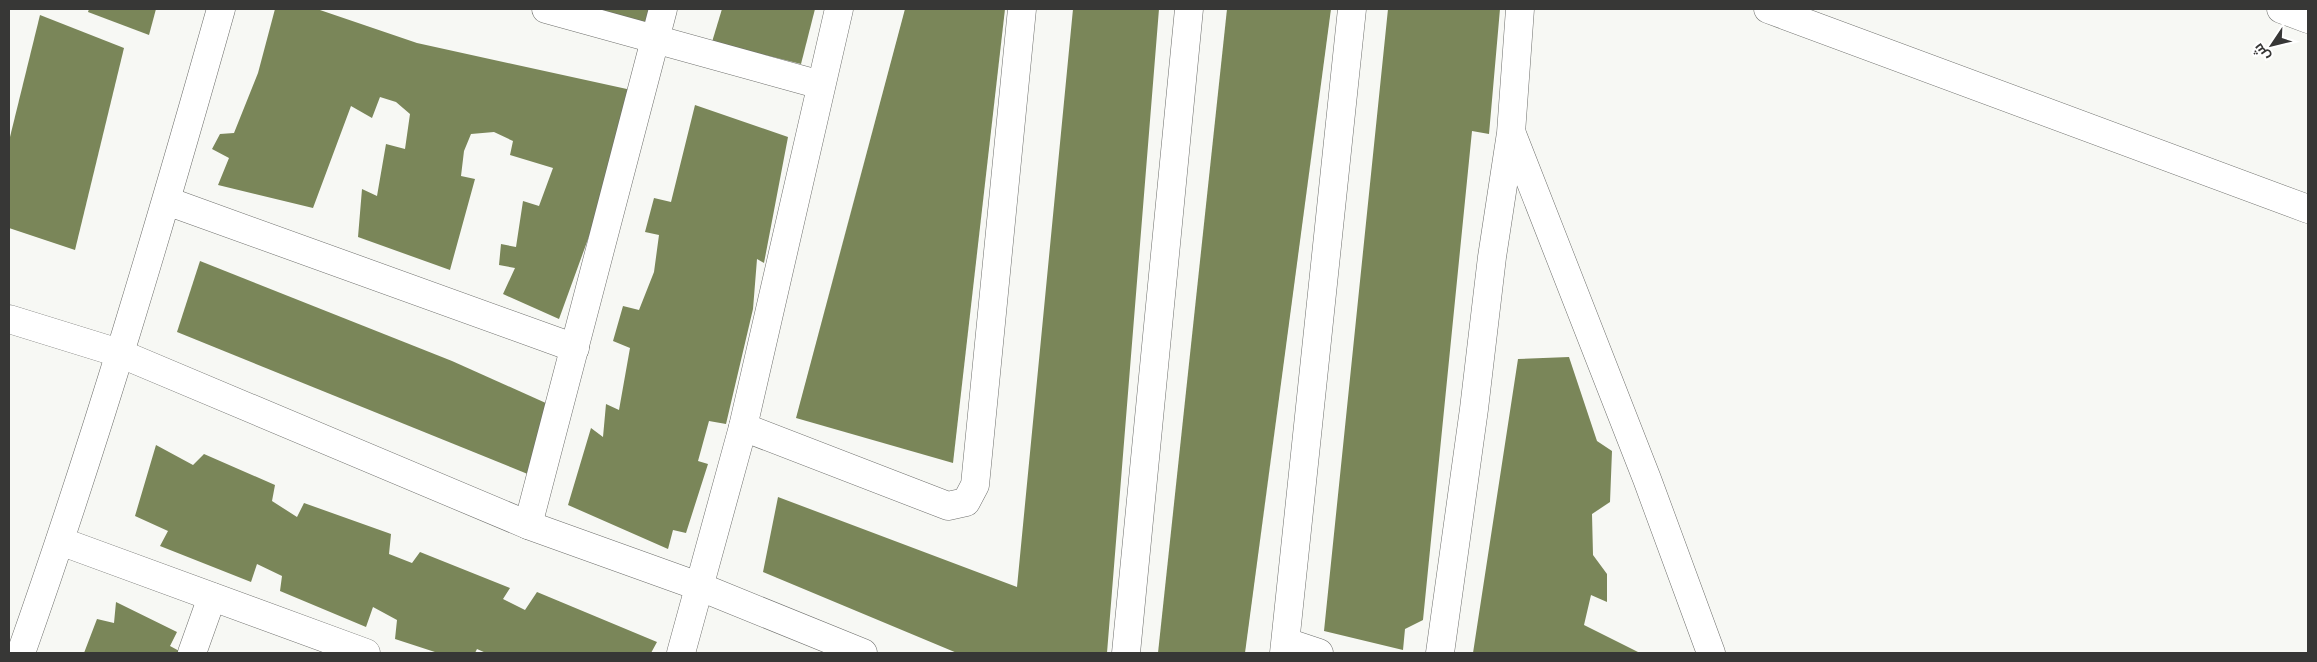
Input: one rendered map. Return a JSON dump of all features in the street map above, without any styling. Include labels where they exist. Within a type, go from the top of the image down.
[{"type":"street","points":[[22,653],[60,541],[167,201],[221,9]]},
{"type":"street","points":[[546,9],[821,85]]},
{"type":"street","points":[[528,525],[663,9]]},
{"type":"street","points":[[681,653],[743,427],[840,9]]},
{"type":"street","points":[[743,427],[948,506],[966,502],[976,485],[1022,9]]},
{"type":"street","points":[[1126,653],[1188,9]]},
{"type":"street","points":[[1318,653],[1285,648],[1352,9]]},
{"type":"street","points":[[1440,653],[1492,257],[1511,133],[1520,9]]},
{"type":"street","points":[[1768,9],[2308,209]]},
{"type":"street","points":[[2281,9],[2308,19]]},
{"type":"street","points":[[1511,133],[1647,479],[1711,653]]},
{"type":"street","points":[[167,201],[574,348]]},
{"type":"street","points":[[9,319],[119,354],[528,525],[698,586],[863,653]]},
{"type":"street","points":[[60,541],[366,653]]},
{"type":"street","points":[[192,653],[212,596]]},
{"type":"building","points":[[89,9],[156,9],[149,35],[88,12]]},
{"type":"building","points":[[275,9],[317,9],[417,43],[636,91],[608,184],[559,319],[503,294],[515,268],[499,265],[501,244],[516,247],[523,201],[539,206],[553,168],[510,155],[513,141],[494,132],[471,134],[464,151],[461,176],[475,179],[450,270],[358,237],[362,189],[377,196],[386,144],[405,149],[410,114],[396,102],[380,97],[372,118],[351,106],[313,208],[218,185],[229,158],[212,149],[220,134],[234,133],[258,73]]},
{"type":"building","points":[[591,9],[655,9],[651,24]]},
{"type":"building","points":[[722,9],[815,9],[801,64],[712,42]]},
{"type":"building","points":[[905,9],[1005,9],[953,463],[796,418]]},
{"type":"building","points":[[1073,9],[1159,9],[1107,653],[957,653],[763,572],[778,497],[1017,587]]},
{"type":"building","points":[[1227,9],[1331,9],[1245,653],[1158,653]]},
{"type":"building","points":[[1388,9],[1500,9],[1489,134],[1472,131],[1423,620],[1405,629],[1403,650],[1324,631]]},
{"type":"building","points":[[40,15],[124,48],[75,250],[9,228],[9,141]]},
{"type":"building","points":[[695,105],[788,137],[764,263],[757,259],[753,309],[726,424],[709,421],[698,461],[708,464],[686,533],[673,530],[668,549],[568,505],[591,428],[603,437],[606,404],[619,410],[630,348],[613,341],[623,306],[639,310],[654,272],[659,235],[645,232],[654,198],[671,202]]},
{"type":"building","points":[[200,261],[452,361],[548,404],[535,477],[177,332]]},
{"type":"building","points":[[1569,357],[1597,441],[1612,451],[1610,502],[1592,514],[1593,555],[1607,574],[1607,602],[1591,595],[1584,625],[1640,653],[1473,653],[1518,359]]},
{"type":"building","points":[[156,445],[193,465],[204,454],[275,485],[272,501],[297,517],[304,503],[391,534],[389,554],[412,563],[420,552],[510,588],[503,599],[525,610],[537,592],[657,642],[651,653],[486,653],[477,649],[475,653],[438,653],[395,639],[397,620],[373,607],[366,627],[280,591],[282,576],[257,564],[251,582],[160,546],[168,531],[135,516]]},
{"type":"building","points":[[116,602],[177,632],[170,646],[183,653],[84,653],[97,619],[114,623]]}]
